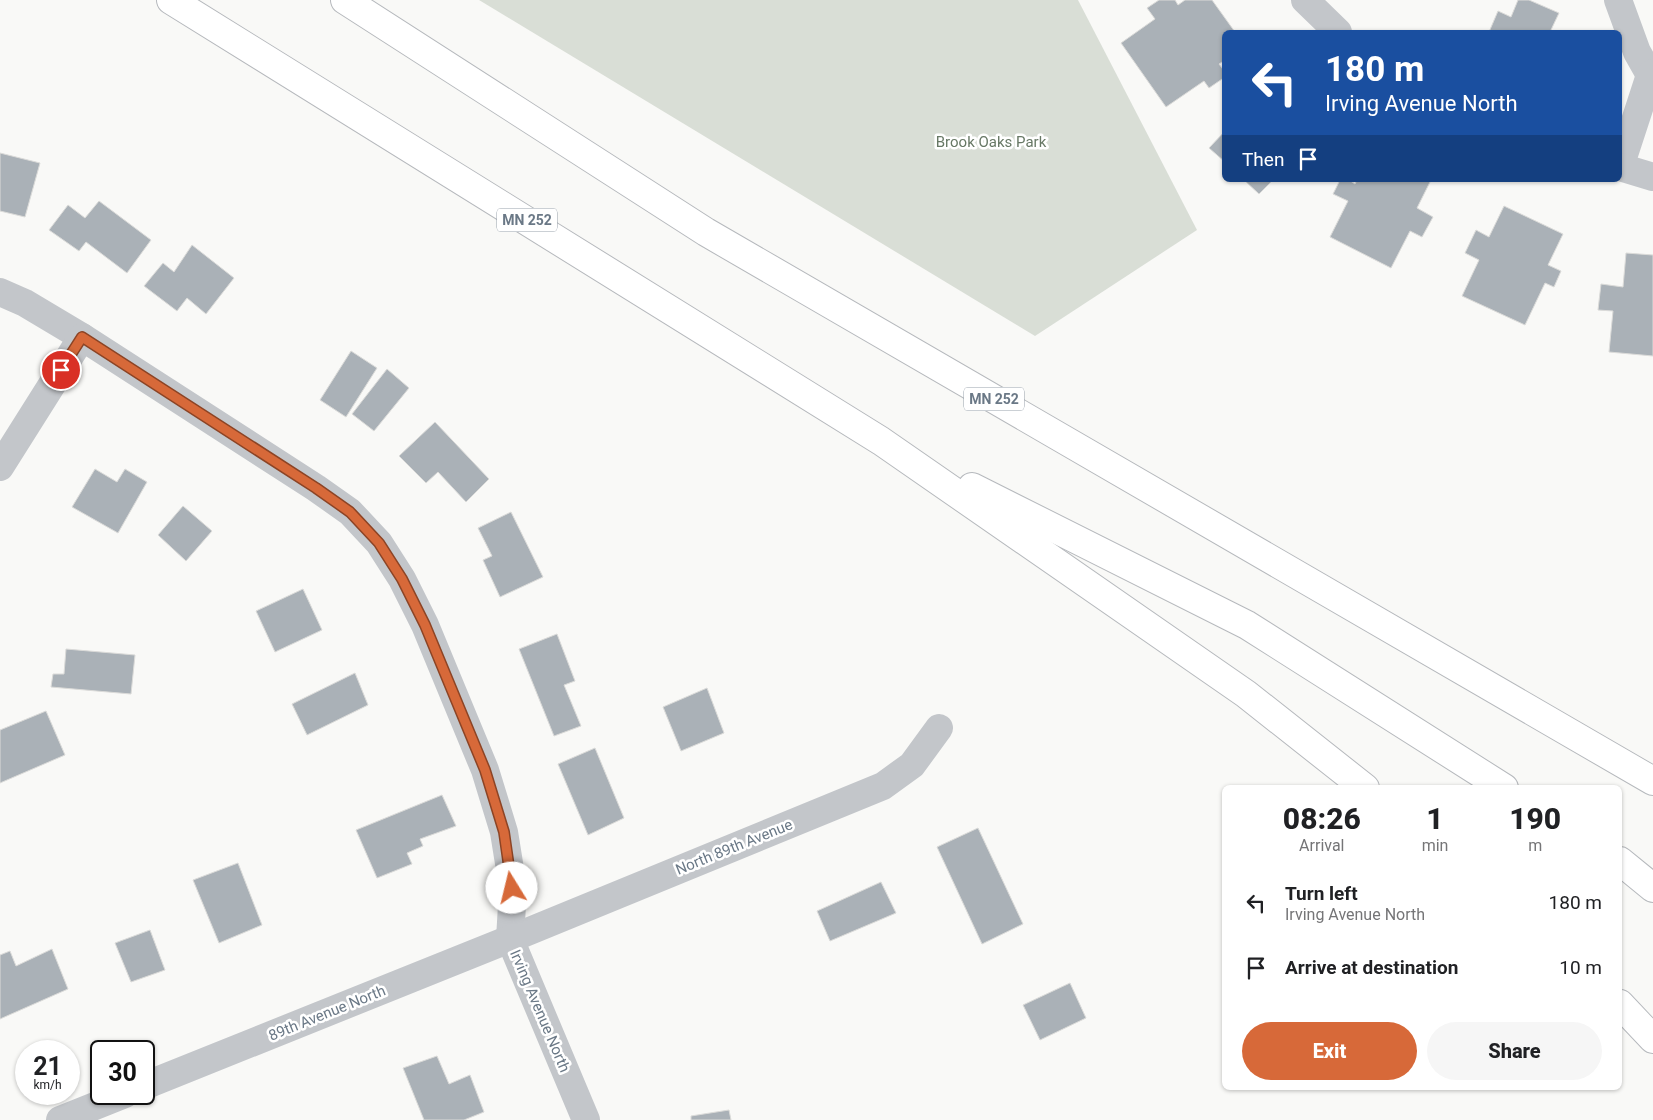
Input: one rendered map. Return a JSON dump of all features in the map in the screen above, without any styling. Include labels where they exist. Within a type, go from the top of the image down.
[{"type":"highway","name":"MN 252","points":[[172,0],[881,441]]},
{"type":"highway","name":"MN 252","points":[[345,0],[706,232],[1653,781]]},
{"type":"highway","points":[[881,441],[1246,694],[1361,785]]},
{"type":"highway","points":[[881,441],[1247,625],[1499,785]]},
{"type":"highway","points":[[1622,863],[1653,888]]},
{"type":"highway","points":[[1622,1006],[1653,1039]]},
{"type":"street","points":[[1305,0],[1336,30]]},
{"type":"street","points":[[1618,0],[1637,52],[1652,74],[1622,160]]},
{"type":"street","points":[[1622,167],[1653,177]]},
{"type":"street","name":"Irving Avenue North","points":[[0,292],[25,304],[82,337],[316,488],[350,512],[379,543],[402,579],[425,625],[485,770],[504,832],[512,888],[510,939],[586,1120]]},
{"type":"street","points":[[0,467],[82,337]]},
{"type":"street","name":"North 89th Avenue","points":[[510,939],[883,786],[912,765],[939,728]]},
{"type":"street","name":"89th Avenue North","points":[[155,1082],[510,939]]},
{"type":"street","points":[[60,1120],[98,1105]]},
{"type":"green space","name":"Brook Oaks Park","points":[[479,0],[1078,0],[1197,230],[1035,336]]},
{"type":"building","points":[[1159,0],[1175,0],[1178,5],[1185,0],[1212,0],[1234,30],[1222,30],[1222,62],[1219,64],[1222,68],[1222,79],[1209,88],[1204,81],[1166,107],[1121,43],[1155,19],[1147,8]]},
{"type":"building","points":[[1518,0],[1529,0],[1559,13],[1551,30],[1490,30],[1498,11],[1511,17]]},
{"type":"building","points":[[1222,134],[1222,159],[1209,148]]},
{"type":"building","points":[[0,153],[40,163],[25,217],[0,211]]},
{"type":"building","points":[[1246,182],[1271,182],[1259,194]]},
{"type":"building","points":[[1339,182],[1352,182],[1355,184],[1356,182],[1430,182],[1417,208],[1433,217],[1422,237],[1410,231],[1391,268],[1330,237],[1348,201],[1333,194]]},
{"type":"building","points":[[99,201],[151,240],[127,273],[86,242],[79,251],[49,230],[68,205],[85,218]]},
{"type":"building","points":[[1504,206],[1563,234],[1548,265],[1561,271],[1554,287],[1545,283],[1525,325],[1462,296],[1479,260],[1465,253],[1476,230],[1489,237]]},
{"type":"building","points":[[192,245],[234,278],[206,314],[187,298],[177,311],[144,286],[163,263],[174,272]]},
{"type":"building","points":[[1626,253],[1653,255],[1653,356],[1609,352],[1613,311],[1598,310],[1601,284],[1623,287]]},
{"type":"building","points":[[351,351],[377,368],[346,417],[320,400]]},
{"type":"building","points":[[387,369],[409,388],[374,431],[352,414]]},
{"type":"building","points":[[435,422],[489,479],[466,502],[438,472],[426,483],[399,456]]},
{"type":"building","points":[[95,469],[117,482],[125,469],[147,482],[118,533],[72,507]]},
{"type":"building","points":[[183,506],[212,531],[186,561],[158,535]]},
{"type":"building","points":[[511,512],[543,577],[500,597],[483,560],[492,556],[478,528]]},
{"type":"building","points":[[303,589],[322,630],[275,652],[256,611]]},
{"type":"building","points":[[557,634],[575,681],[564,685],[581,726],[554,736],[519,649]]},
{"type":"building","points":[[66,649],[135,655],[131,694],[51,687],[53,674],[64,674]]},
{"type":"building","points":[[355,673],[368,705],[307,735],[292,704]]},
{"type":"building","points":[[707,688],[724,733],[681,751],[663,707]]},
{"type":"building","points":[[46,711],[65,755],[0,783],[0,730]]},
{"type":"building","points":[[595,748],[624,818],[588,835],[558,764]]},
{"type":"building","points":[[442,795],[456,826],[420,839],[423,846],[407,853],[412,864],[377,878],[356,830]]},
{"type":"building","points":[[978,828],[1023,924],[982,944],[937,847]]},
{"type":"building","points":[[238,863],[262,925],[219,943],[193,880]]},
{"type":"building","points":[[881,882],[896,913],[830,941],[817,911]]},
{"type":"building","points":[[150,930],[165,970],[131,982],[115,943]]},
{"type":"building","points":[[52,949],[68,989],[0,1019],[0,955],[10,951],[16,966]]},
{"type":"building","points":[[1070,983],[1086,1018],[1040,1040],[1023,1005]]},
{"type":"building","points":[[437,1056],[449,1084],[470,1075],[484,1112],[464,1120],[424,1120],[403,1068]]},
{"type":"building","points":[[729,1110],[731,1120],[691,1120],[691,1116]]},
{"type":"route","points":[[61,370],[82,337],[316,488],[350,512],[379,543],[402,579],[425,625],[485,770],[504,832],[512,888]]}]
